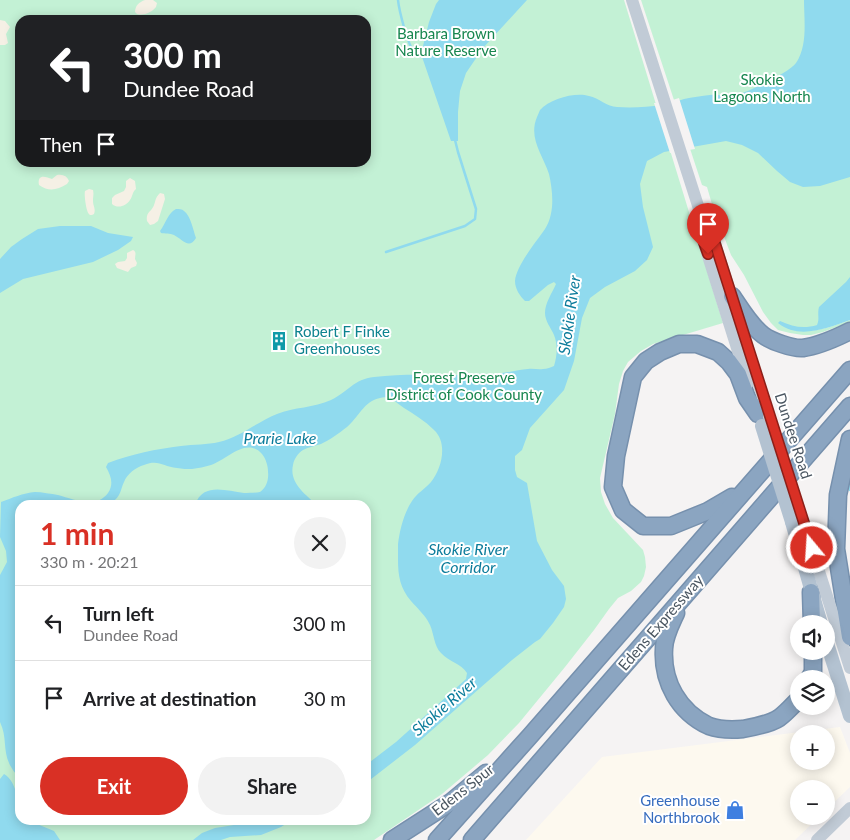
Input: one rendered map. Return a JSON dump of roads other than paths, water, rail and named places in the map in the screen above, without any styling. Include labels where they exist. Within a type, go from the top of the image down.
[{"type":"highway","points":[[732,296],[752,324],[762,334],[776,342],[801,348],[836,338],[850,331]]},
{"type":"highway","points":[[745,489],[708,511],[671,526],[643,526],[623,510],[613,487],[616,456],[633,377],[646,361],[660,352],[680,344],[697,344],[718,352],[728,362],[738,374],[747,398],[763,419]]},
{"type":"highway","name":"Edens Expressway","points":[[530,736],[850,370]]},
{"type":"highway","name":"Edens Expressway","points":[[472,840],[850,406]]},
{"type":"highway","points":[[850,439],[838,495],[836,549],[850,637]]},
{"type":"highway","points":[[811,592],[812,615]]},
{"type":"highway","points":[[685,596],[670,625],[664,648],[665,675],[675,697],[691,714],[710,726],[730,730],[754,728],[780,718],[790,708]]},
{"type":"highway","points":[[437,840],[530,736]]},
{"type":"highway","name":"Edens Spur","points":[[392,840],[451,802],[530,736]]},
{"type":"main road","name":"Dundee Road","points":[[632,0],[701,215],[712,234],[732,296],[763,419]]},
{"type":"main road","name":"Dundee Road","points":[[701,215],[703,240],[796,517],[850,668]]},
{"type":"main road","name":"Dundee Road","points":[[796,517],[811,592],[818,615]]},
{"type":"main road","points":[[832,660],[850,716]]},
{"type":"main road","points":[[835,823],[850,808]]},
{"type":"main road","points":[[835,825],[850,823]]},
{"type":"main road","points":[[817,840],[833,825]]},
{"type":"water","points":[[439,0],[527,0],[483,48],[466,73],[460,91],[458,141],[451,141],[421,54],[429,22]]},
{"type":"water","points":[[804,0],[850,0],[850,177],[820,186],[803,187],[790,182],[758,153],[742,145],[726,141],[664,152],[647,161],[640,184],[643,207],[653,247],[647,260],[635,271],[605,287],[590,298],[582,318],[574,361],[564,390],[530,428],[522,450],[515,456],[517,477],[527,483],[537,541],[552,570],[564,586],[566,599],[564,607],[540,639],[512,660],[415,745],[371,779],[371,761],[396,742],[466,679],[467,673],[462,667],[444,656],[439,650],[428,622],[404,591],[398,571],[398,544],[403,521],[412,501],[435,476],[442,456],[441,442],[434,430],[393,400],[381,398],[374,400],[347,427],[321,444],[303,450],[296,456],[292,471],[293,477],[299,488],[312,500],[198,500],[204,493],[209,491],[223,490],[246,493],[260,492],[262,490],[268,478],[265,458],[256,449],[250,447],[243,448],[211,465],[192,469],[181,469],[149,463],[132,471],[127,476],[115,500],[99,500],[108,493],[111,486],[106,467],[108,463],[153,450],[227,440],[277,414],[318,405],[331,400],[367,378],[403,375],[496,374],[544,369],[554,366],[556,343],[546,319],[545,309],[556,284],[554,282],[548,285],[529,301],[525,301],[518,292],[515,281],[523,261],[545,229],[552,209],[549,174],[537,146],[534,132],[540,110],[556,100],[577,95],[593,97],[613,107],[665,105],[687,98],[710,95],[734,96],[777,76],[796,63],[804,40]]},
{"type":"water","points":[[176,209],[183,210],[190,220],[196,238],[191,243],[185,242],[172,234],[161,233],[160,231],[169,216]]},
{"type":"water","points":[[60,226],[91,226],[108,233],[133,237],[131,241],[118,250],[93,262],[23,279],[0,293],[0,259],[11,247],[38,229]]},
{"type":"water","points":[[850,277],[850,320],[823,329],[804,332],[786,328],[778,323],[780,321],[803,327],[817,325],[819,307]]},
{"type":"water","points":[[35,492],[58,495],[74,500],[15,500],[15,773],[8,761],[3,729],[0,722],[0,575],[7,562],[6,551],[0,537],[1,502]]},
{"type":"water","points":[[4,774],[15,788],[15,825],[39,825],[54,831],[60,840],[0,840],[0,779]]},
{"type":"water","points":[[234,825],[284,825],[261,835],[230,837],[221,840],[193,840],[202,833],[215,828]]},
{"type":"waterway","points":[[398,0],[402,20],[412,49],[422,57]]},
{"type":"waterway","points":[[386,252],[465,226],[475,219],[476,209],[455,140]]},
{"type":"waterway","points":[[850,482],[850,490]]},
{"type":"place","name":"Robert F Finke Greenhouses","points":[[279,341]]},
{"type":"place","name":"Greenhouse Northbrook","points":[[735,810]]},
{"type":"park label","name":"Barbara Brown Nature Reserve","points":[[446,42]]},
{"type":"park label","name":"Skokie Lagoons North","points":[[762,88]]},
{"type":"park label","name":"Forest Preserve District of Cook County","points":[[464,386]]},
{"type":"water label","name":"Skokie River","points":[[569,315]]},
{"type":"water label","name":"Prarie Lake","points":[[280,438]]},
{"type":"water label","name":"Skokie River Corridor","points":[[468,558]]},
{"type":"water label","name":"Skokie River","points":[[444,706]]}]
